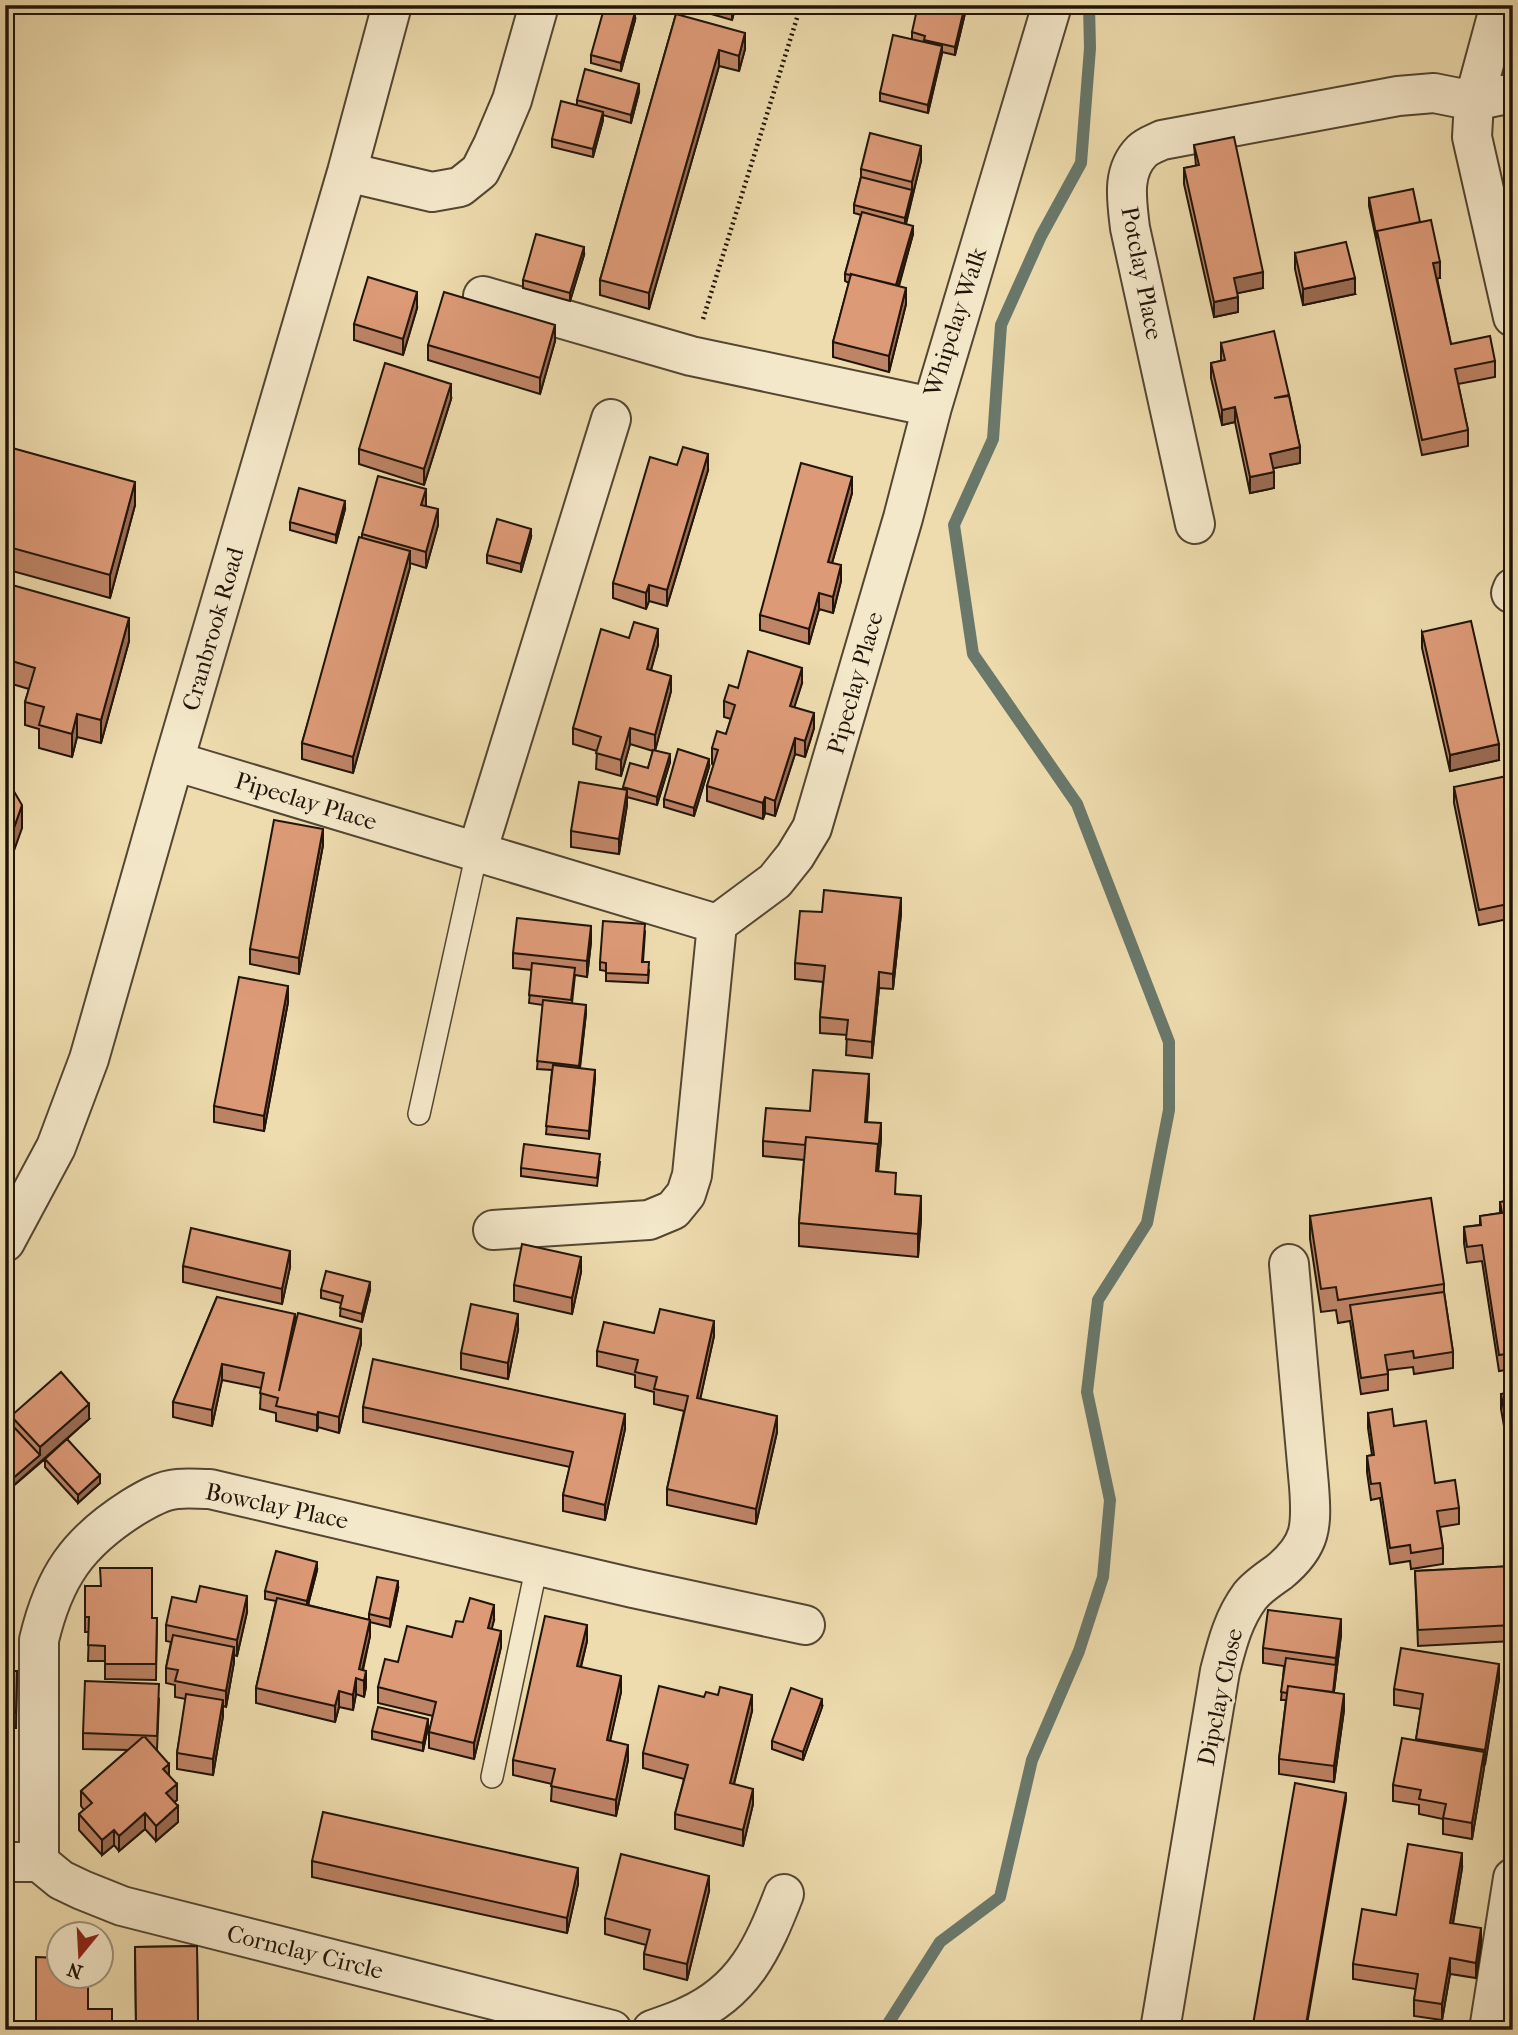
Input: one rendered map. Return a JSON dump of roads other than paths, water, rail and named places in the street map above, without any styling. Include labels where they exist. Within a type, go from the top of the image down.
[{"type":"street","name":"Cranbrook Road","points":[[5,1242],[56,1147],[89,1059],[347,172],[392,5]]},
{"type":"street","points":[[347,172],[432,192],[460,187],[480,172],[512,100],[539,5]]},
{"type":"street","name":"Whipclay Walk","points":[[483,296],[691,356],[932,407],[1052,5]]},
{"type":"street","points":[[1500,5],[1474,101],[1472,137],[1513,317]]},
{"type":"street","name":"Potclay Place","points":[[1195,524],[1130,228],[1126,194],[1129,171],[1143,150],[1162,140],[1398,96],[1434,93],[1474,101],[1513,93]]},
{"type":"street","name":"Pipeclay Place","points":[[174,761],[718,924],[775,881],[812,828],[903,518],[932,407]]},
{"type":"street","points":[[477,852],[611,419]]},
{"type":"street","points":[[493,1230],[649,1220],[673,1210],[686,1194],[692,1175],[718,924]]},
{"type":"street","name":"Dipclay Close","points":[[1160,2030],[1220,1671],[1228,1638],[1240,1611],[1252,1593],[1294,1559],[1308,1536],[1311,1513],[1289,1264]]},
{"type":"street","name":"Bowclay Place","points":[[22,1862],[39,1640],[58,1581],[83,1546],[113,1520],[144,1500],[174,1489],[209,1489],[804,1625]]},
{"type":"street","name":"Cornclay Circle","points":[[22,1862],[122,1906],[612,2030]]},
{"type":"street","points":[[1489,2030],[1513,1878]]},
{"type":"street","points":[[652,2030],[689,2016],[728,1992],[767,1939],[784,1894]]},
{"type":"lane","points":[[419,1114],[477,852]]},
{"type":"lane","points":[[492,1777],[537,1565]]},
{"type":"waterway","points":[[884,2030],[940,1942],[1000,1897],[1032,1760],[1079,1651],[1103,1577],[1110,1500],[1087,1392],[1098,1300],[1147,1223],[1169,1110],[1169,1042],[1077,804],[973,654],[954,525],[993,439],[1001,325],[1041,236],[1081,163],[1090,48],[1089,5]]}]
